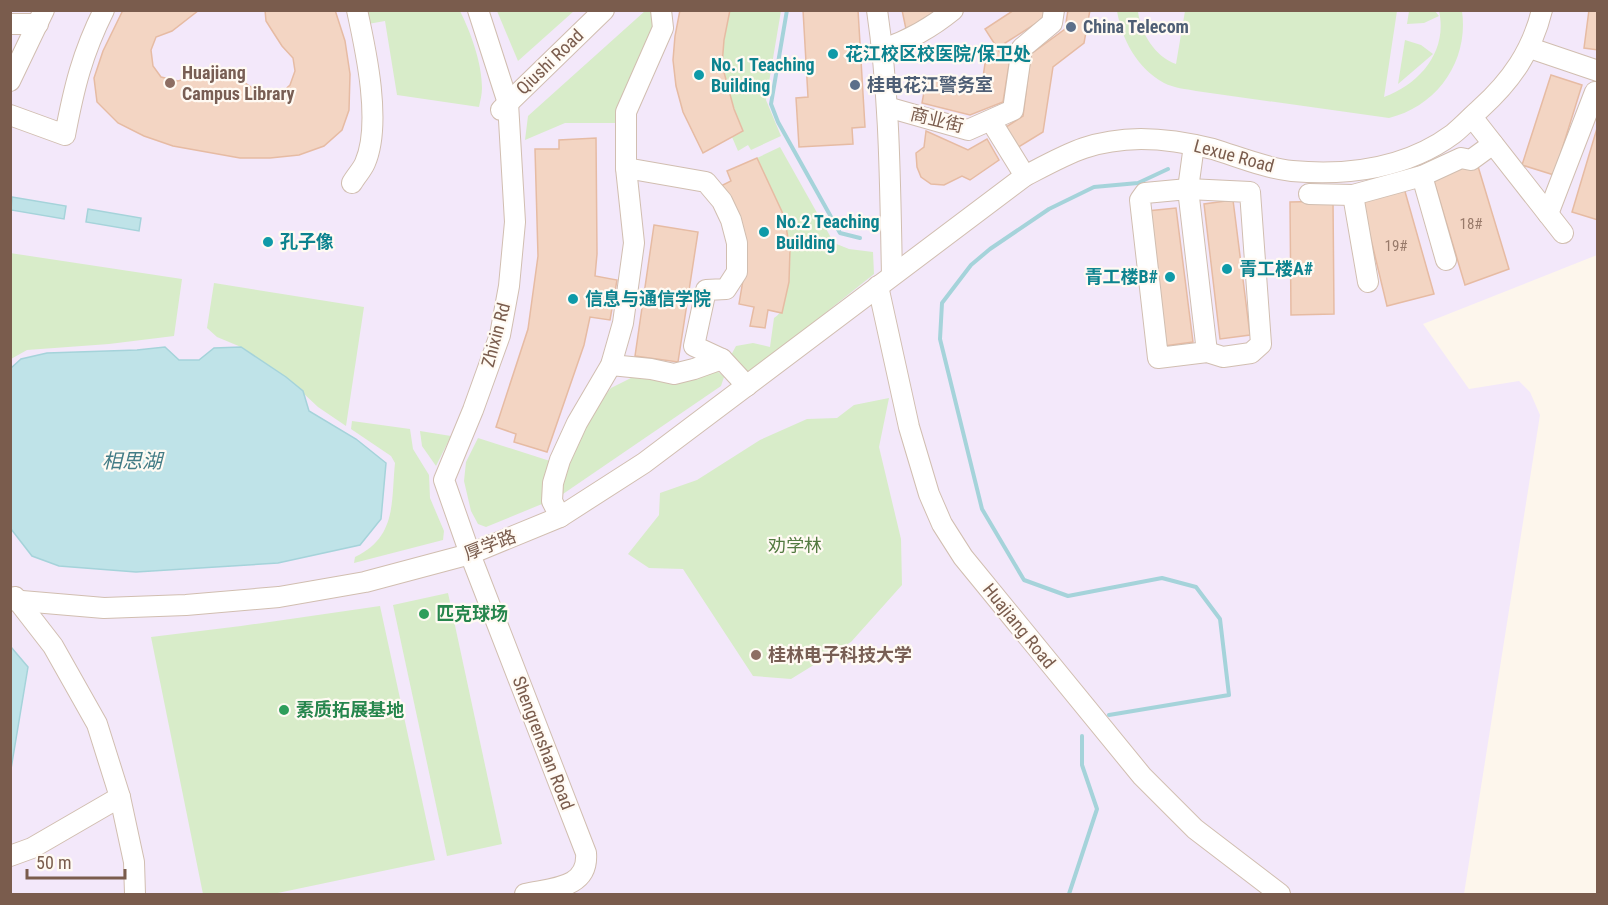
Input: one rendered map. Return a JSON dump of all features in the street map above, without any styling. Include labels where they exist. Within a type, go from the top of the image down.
[{"type":"street","points":[[10,116],[65,135],[74,84],[84,53],[104,10]]},
{"type":"street","points":[[352,183],[365,163],[371,138],[372,109],[368,64],[357,10]]},
{"type":"street","name":"Zhixin Rd","points":[[470,554],[444,480],[473,410],[500,335],[509,286],[515,222],[502,108],[478,10]]},
{"type":"street","name":"Qiushi Road","points":[[502,108],[604,10]]},
{"type":"street","points":[[560,517],[552,501],[553,483],[560,460],[577,423],[611,365],[623,323],[634,243],[626,168],[626,112],[663,28],[661,10]]},
{"type":"street","name":"Huajiang Road","points":[[877,10],[883,49],[887,107],[885,280],[909,427],[929,494],[942,524],[963,557],[1142,776],[1194,829],[1280,894]]},
{"type":"street","points":[[883,49],[907,41],[932,27],[953,10]]},
{"type":"street","name":"商业街","points":[[887,107],[968,130],[1013,110],[1022,48],[1052,22],[1054,10]]},
{"type":"street","name":"Lexue Road","points":[[885,280],[1025,176],[1065,154],[1102,142],[1171,140],[1291,171],[1365,170],[1411,157],[1454,134],[1505,84],[1530,48],[1542,10]]},
{"type":"street","points":[[10,24],[41,17]]},
{"type":"street","points":[[10,81],[41,17]]},
{"type":"street","points":[[1530,48],[1598,71]]},
{"type":"street","points":[[1548,214],[1595,92]]},
{"type":"street","points":[[1472,117],[1563,233]]},
{"type":"street","points":[[991,121],[1025,176]]},
{"type":"street","points":[[1310,194],[1353,195],[1422,176],[1461,158],[1472,160],[1492,144]]},
{"type":"street","points":[[1194,145],[1188,189],[1207,352]]},
{"type":"street","points":[[626,168],[706,182],[722,201],[731,220],[736,243],[737,272],[726,289],[706,290],[694,346],[722,358],[747,386]]},
{"type":"street","points":[[1422,176],[1446,260]]},
{"type":"street","points":[[1188,189],[1250,192],[1262,344],[1251,353],[1223,357],[1207,352],[1158,358],[1140,201],[1145,193],[1188,189]]},
{"type":"street","points":[[1353,195],[1368,282]]},
{"type":"street","name":"厚学路","points":[[13,598],[104,608],[186,605],[279,597],[365,582],[470,554],[560,517],[644,463],[885,280]]},
{"type":"street","points":[[611,365],[674,374],[722,358]]},
{"type":"street","name":"Shengrenshan Road","points":[[470,554],[586,853],[587,864],[579,879],[570,884],[525,894]]},
{"type":"street","points":[[13,598],[52,646],[97,724],[120,797],[134,862],[135,894]]},
{"type":"street","points":[[10,856],[32,848],[120,797]]},
{"type":"shaded area","name":"桂林电子科技大学","points":[[10,11],[1597,11],[1597,255],[1423,324],[1469,389],[1519,381],[1530,392],[1540,415],[1464,894],[11,894]]},
{"type":"green space","points":[[365,11],[460,11],[478,58],[482,88],[479,107],[397,95],[385,21],[368,24]]},
{"type":"green space","points":[[497,11],[574,11],[518,61]]},
{"type":"green space","points":[[645,11],[654,11],[657,27],[618,123],[565,123],[525,140],[528,116]]},
{"type":"green space","points":[[730,11],[781,11],[766,100],[781,136],[751,150],[748,145],[738,151],[732,137],[743,130],[727,87],[724,72],[723,41]]},
{"type":"green space","points":[[1117,11],[1138,11],[1145,35],[1155,50],[1168,61],[1176,64],[1185,11],[1397,11],[1384,97],[1409,84],[1428,64],[1439,39],[1441,26],[1439,11],[1462,11],[1463,29],[1455,63],[1435,92],[1422,103],[1389,118],[1168,85],[1146,70],[1132,52],[1119,22]]},
{"type":"green space","points":[[1409,11],[1435,11],[1439,16],[1424,23],[1407,24]]},
{"type":"green space","points":[[1405,40],[1421,45],[1433,54],[1398,84]]},
{"type":"green space","points":[[780,147],[834,243],[849,249],[873,252],[874,274],[749,374],[730,357],[736,346],[753,343],[770,347],[774,318],[784,305],[789,275],[790,257],[785,223],[757,158]]},
{"type":"green space","points":[[10,253],[182,279],[174,336],[109,344],[27,350],[11,359]]},
{"type":"green space","points":[[214,283],[364,307],[346,426],[318,407],[286,377],[241,347],[217,337],[207,328]]},
{"type":"green space","points":[[717,371],[724,377],[721,386],[560,496],[564,471],[592,412],[611,388],[633,377]]},
{"type":"green space","name":"劝学林","points":[[889,398],[879,447],[901,539],[902,585],[851,642],[791,679],[753,676],[683,569],[649,568],[628,554],[659,515],[660,493],[697,480],[760,440],[807,419],[837,418],[854,405]]},
{"type":"green space","points":[[352,421],[410,429],[413,449],[429,475],[430,498],[444,531],[443,540],[354,563],[355,557],[369,549],[385,529],[392,505],[395,463],[391,456],[351,429]]},
{"type":"green space","points":[[420,431],[451,436],[436,466],[422,446]]},
{"type":"green space","points":[[478,438],[550,461],[542,504],[486,527],[478,524],[471,511],[464,481],[466,462]]},
{"type":"green space","points":[[448,593],[502,844],[447,856],[393,605]]},
{"type":"green space","name":"素质拓展基地","points":[[380,606],[435,860],[273,894],[203,894],[151,637]]},
{"type":"water","points":[[12,197],[66,206],[64,219],[11,210]]},
{"type":"water","points":[[88,209],[141,218],[139,231],[86,222]]},
{"type":"water","name":"相思湖","points":[[165,347],[179,360],[199,360],[214,348],[241,347],[303,391],[309,411],[356,439],[386,463],[381,519],[360,545],[278,563],[136,572],[59,566],[32,556],[11,529],[11,368],[21,359],[47,353]]},
{"type":"water","points":[[11,647],[28,667],[11,769]]},
{"type":"building","name":"Huajiang Campus Library","points":[[123,10],[199,10],[172,31],[156,37],[151,50],[153,66],[161,77],[178,81],[207,73],[224,75],[242,81],[266,97],[279,95],[290,85],[295,71],[293,58],[282,46],[266,21],[265,10],[335,10],[345,41],[350,74],[349,110],[342,130],[324,146],[299,155],[240,158],[173,146],[144,136],[118,123],[97,102],[94,78],[103,51]]},
{"type":"building","name":"No.1 Teaching Building","points":[[680,10],[730,10],[722,65],[734,109],[743,131],[703,153],[683,112],[676,86],[673,60]]},
{"type":"building","name":"花江校区校医院/保卫处","points":[[803,10],[858,10],[865,127],[852,128],[853,144],[799,147],[796,98],[808,97]]},
{"type":"building","points":[[902,10],[942,10],[907,34]]},
{"type":"building","points":[[1014,10],[1045,10],[1043,19],[1005,43],[1011,52],[1003,57],[985,29]]},
{"type":"building","points":[[1068,10],[1090,10],[1084,43],[1053,67],[1043,132],[1017,148],[1006,127],[1023,116],[1031,54],[1065,29]]},
{"type":"building","points":[[1589,10],[1598,10],[1598,50],[1584,48]]},
{"type":"building","points":[[997,48],[1003,57],[1011,52],[1003,102],[970,115],[922,103],[927,76],[964,84],[983,77],[986,57]]},
{"type":"building","points":[[1551,75],[1582,85],[1554,175],[1522,165]]},
{"type":"building","points":[[1598,125],[1598,220],[1572,212]]},
{"type":"building","points":[[926,131],[968,150],[987,139],[999,160],[970,180],[962,176],[944,185],[931,184],[921,177],[917,167],[916,153],[924,147]]},
{"type":"building","name":"信息与通信学院","points":[[596,138],[597,254],[595,276],[617,280],[610,320],[590,317],[584,345],[547,452],[514,442],[516,434],[496,427],[528,329],[538,256],[535,149],[559,149],[559,140]]},
{"type":"building","name":"No.2 Teaching Building","points":[[757,158],[784,216],[790,249],[789,282],[782,313],[768,310],[765,328],[750,326],[754,307],[739,304],[744,274],[719,187],[731,181],[727,171]]},
{"type":"building","points":[[1477,163],[1509,269],[1465,285],[1433,178]]},
{"type":"building","points":[[1404,188],[1434,294],[1387,306],[1361,198]]},
{"type":"building","name":"青工楼A#","points":[[1233,200],[1250,335],[1220,339],[1204,204]]},
{"type":"building","points":[[1333,201],[1334,314],[1291,315],[1290,202]]},
{"type":"building","name":"青工楼B#","points":[[1176,208],[1193,342],[1164,346],[1147,211]]},
{"type":"building","points":[[654,225],[698,232],[678,362],[635,356]]},
{"type":"waterway","points":[[787,10],[771,104],[778,122],[840,233],[860,238]]},
{"type":"waterway","points":[[1109,715],[1229,695],[1220,619],[1196,587],[1162,578],[1068,596],[1024,580],[982,509],[940,339],[942,303],[971,265],[990,249],[1049,209],[1094,187],[1138,183],[1168,169]]},
{"type":"waterway","points":[[1069,894],[1097,809],[1082,765],[1082,736]]},
{"type":"place","name":"China Telecom","points":[[1071,27]]},
{"type":"place","name":"花江校区校医院/保卫处","points":[[833,54]]},
{"type":"place","name":"No.1 Teaching Building","points":[[699,75]]},
{"type":"place","name":"Huajiang Campus Library","points":[[170,83]]},
{"type":"place","name":"桂电花江警务室","points":[[855,85]]},
{"type":"place","name":"No.2 Teaching Building","points":[[764,232]]},
{"type":"place","name":"孔子像","points":[[268,242]]},
{"type":"place","name":"青工楼A#","points":[[1227,269]]},
{"type":"place","name":"青工楼B#","points":[[1170,277]]},
{"type":"place","name":"信息与通信学院","points":[[573,299]]},
{"type":"place","name":"匹克球场","points":[[424,614]]},
{"type":"place","name":"桂林电子科技大学","points":[[756,655]]},
{"type":"place","name":"素质拓展基地","points":[[284,710]]}]
